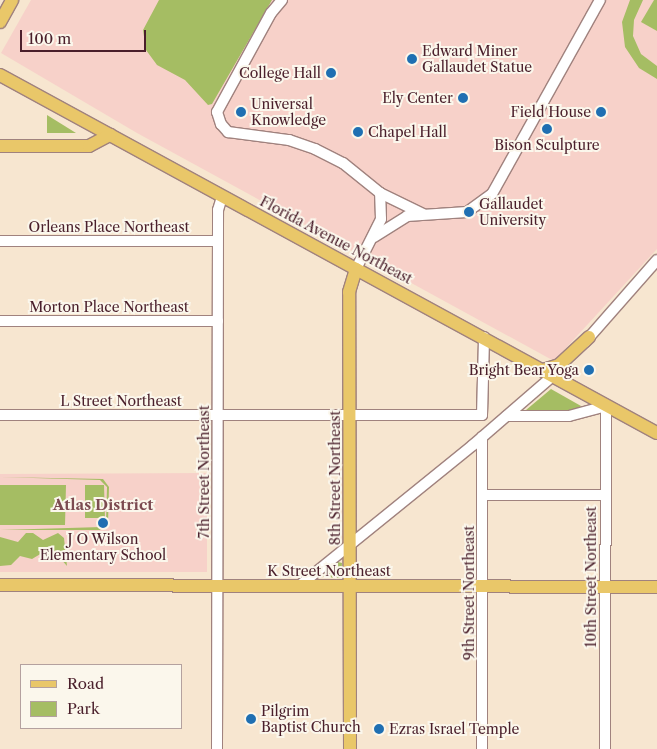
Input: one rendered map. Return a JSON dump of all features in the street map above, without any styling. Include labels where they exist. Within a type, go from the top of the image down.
[{"type":"main road","points":[[0,22],[12,0]]},
{"type":"main road","name":"Florida Avenue Northeast","points":[[0,75],[222,197],[484,337],[657,433]]},
{"type":"main road","points":[[0,146],[89,146],[110,135]]},
{"type":"main road","name":"8th Street Northeast","points":[[350,749],[349,292],[356,269]]},
{"type":"main road","points":[[548,373],[589,337]]},
{"type":"main road","name":"K Street Northeast","points":[[0,585],[657,587]]},
{"type":"street","points":[[282,0],[271,13],[217,112],[221,124],[228,132],[289,140],[315,149],[343,163],[380,193],[423,214]]},
{"type":"street","points":[[374,236],[393,222],[423,214],[467,212],[492,194],[600,0]]},
{"type":"street","points":[[356,269],[382,218],[380,193]]},
{"type":"street","name":"7th Street Northeast","points":[[217,749],[217,241],[218,210],[222,197]]},
{"type":"street","name":"Orleans Place Northeast","points":[[0,241],[217,241]]},
{"type":"street","points":[[589,337],[655,266]]},
{"type":"street","name":"Morton Place Northeast","points":[[0,321],[218,321]]},
{"type":"street","name":"L Street Northeast","points":[[0,415],[482,415],[484,337]]},
{"type":"street","points":[[299,586],[507,416],[548,373]]},
{"type":"street","points":[[507,416],[569,416],[606,406]]},
{"type":"street","name":"10th Street Northeast","points":[[605,749],[606,406]]},
{"type":"street","name":"9th Street Northeast","points":[[482,437],[482,749]]},
{"type":"street","points":[[482,495],[605,495]]},
{"type":"shaded area","name":"Gallaudet University","points":[[31,0],[657,0],[657,249],[554,361],[137,133],[1,53]]},
{"type":"shaded area","name":"J O Wilson Elementary School","points":[[207,473],[207,572],[0,572],[0,474]]},
{"type":"green space","points":[[159,0],[272,0],[212,104],[208,105],[185,80],[157,65],[146,50],[143,30]]},
{"type":"green space","points":[[630,0],[643,0],[634,20],[633,36],[641,54],[657,66],[657,79],[639,68],[625,47],[622,22]]},
{"type":"green space","points":[[654,0],[657,0],[657,31],[641,22]]},
{"type":"green space","points":[[47,115],[76,133],[47,133]]},
{"type":"green space","points":[[551,389],[581,406],[577,410],[526,410]]},
{"type":"green space","points":[[0,477],[103,479],[109,487],[108,524],[100,530],[0,530],[102,527],[106,522],[107,487],[100,480]]},
{"type":"green space","points":[[0,485],[66,485],[65,525],[0,525]]},
{"type":"green space","points":[[85,485],[104,485],[105,518],[85,518]]},
{"type":"green space","points":[[26,533],[33,533],[43,540],[58,533],[64,538],[67,566],[60,558],[42,553],[32,559],[20,556],[11,565],[0,566],[0,537],[18,542]]},
{"type":"green space","points":[[338,562],[342,563],[341,578],[323,577]]},
{"type":"place","name":"Edward Miner Gallaudet Statue","points":[[412,59]]},
{"type":"place","name":"College Hall","points":[[331,73]]},
{"type":"place","name":"Ely Center","points":[[463,98]]},
{"type":"place","name":"Universal Knowledge","points":[[241,112]]},
{"type":"place","name":"Field House","points":[[601,112]]},
{"type":"place","name":"Bison Sculpture","points":[[547,129]]},
{"type":"place","name":"Chapel Hall","points":[[358,132]]},
{"type":"place","name":"Gallaudet University","points":[[469,212]]},
{"type":"place","name":"Bright Bear Yoga","points":[[589,370]]},
{"type":"place","name":"J O Wilson Elementary School","points":[[103,523]]},
{"type":"place","name":"Pilgrim Baptist Church","points":[[251,719]]},
{"type":"place","name":"Ezras Israel Temple","points":[[379,729]]},
{"type":"district","name":"Atlas District","points":[[103,505]]}]
